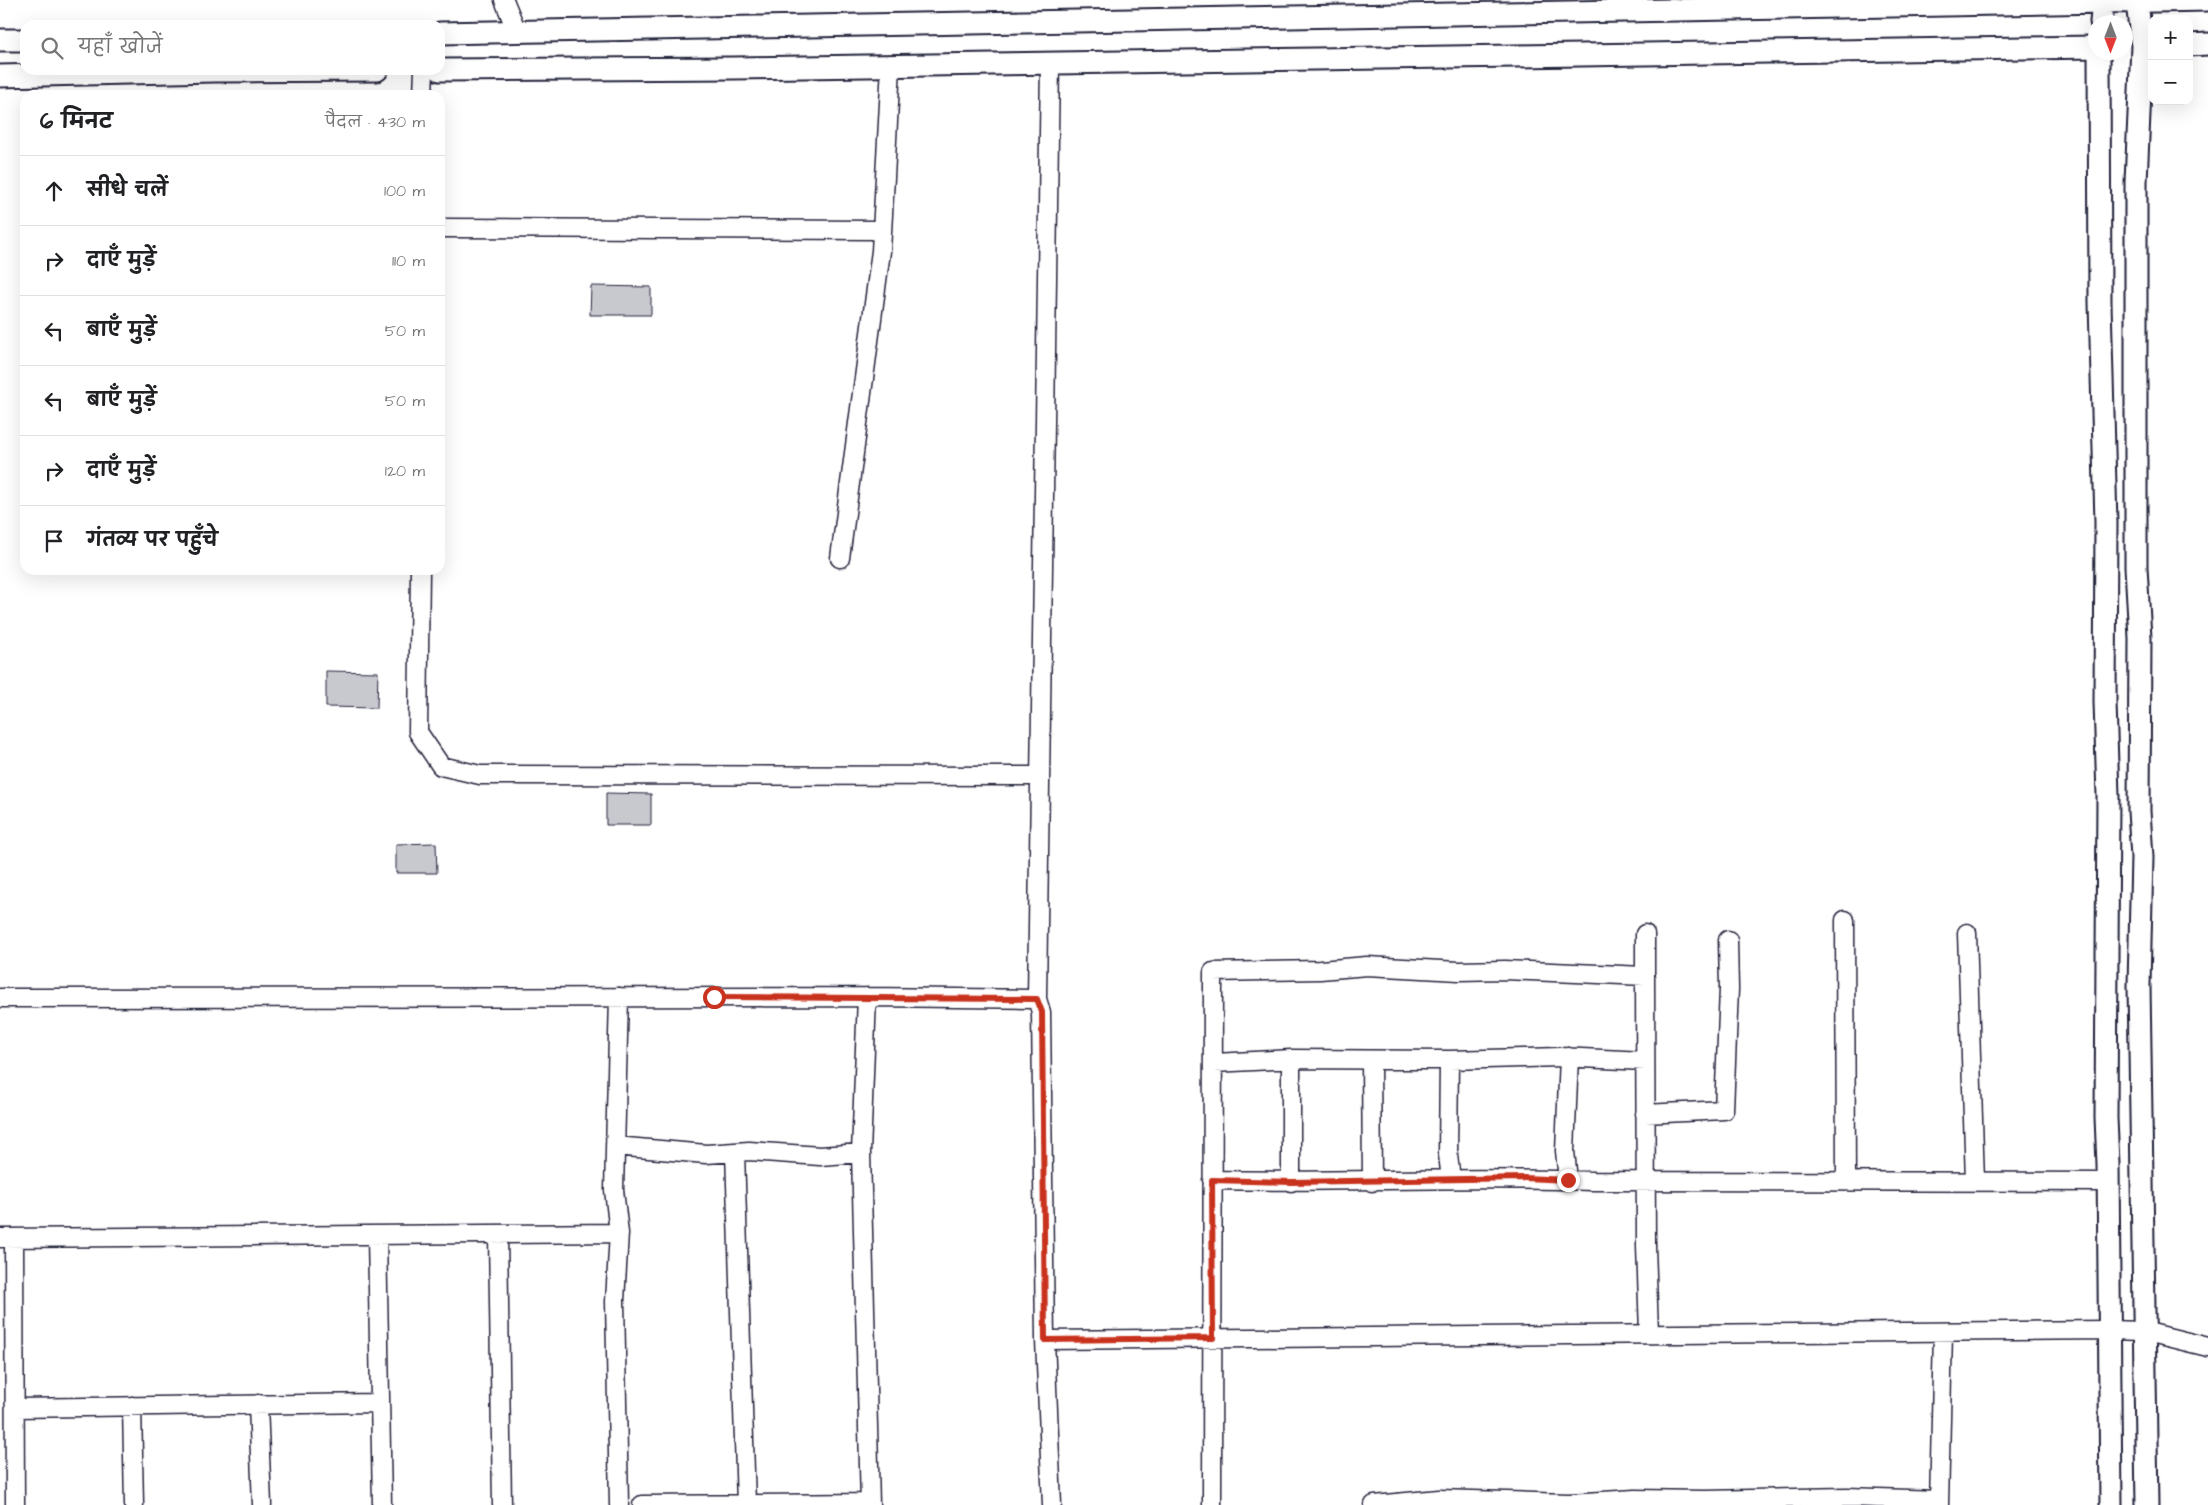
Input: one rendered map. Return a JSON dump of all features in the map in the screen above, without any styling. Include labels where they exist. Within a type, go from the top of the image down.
[{"type":"street","points":[[504,0],[517,32]]},
{"type":"street","points":[[445,33],[1539,7],[2102,8],[2137,1],[2208,0]]},
{"type":"street","points":[[2137,1],[2140,46],[2136,182],[2136,566],[2140,638],[2139,811],[2142,857],[2139,985],[2147,1505]]},
{"type":"street","points":[[0,40],[20,40]]},
{"type":"street","points":[[2193,45],[2208,44]]},
{"type":"street","points":[[445,70],[891,66],[2088,47]]},
{"type":"street","points":[[2099,60],[2100,303],[2106,523],[2105,702],[2108,796],[2106,1118],[2110,1505]]},
{"type":"street","points":[[1050,63],[1037,999],[1042,1012],[1045,1340],[1052,1505]]},
{"type":"street","points":[[840,558],[882,230],[891,66]]},
{"type":"street","points":[[0,76],[36,75]]},
{"type":"street","points":[[423,90],[424,75]]},
{"type":"street","points":[[445,228],[882,230]]},
{"type":"street","points":[[420,575],[418,732],[441,766],[480,775],[1040,776]]},
{"type":"street","points":[[1844,920],[1846,1180]]},
{"type":"street","points":[[1967,932],[1975,1181]]},
{"type":"street","points":[[1645,934],[1645,1114],[1649,1333]]},
{"type":"street","points":[[1645,1114],[1724,1110],[1729,989],[1728,940]]},
{"type":"street","points":[[1212,1505],[1213,972],[1312,970],[1366,966],[1459,971],[1505,970],[1645,976]]},
{"type":"street","points":[[0,998],[867,996],[1037,999]]},
{"type":"street","points":[[642,1505],[870,1504],[861,1152],[867,996]]},
{"type":"street","points":[[619,997],[614,1190],[619,1233],[615,1301],[619,1505]]},
{"type":"street","points":[[1214,1063],[1291,1059],[1449,1060],[1569,1057],[1645,1061]]},
{"type":"street","points":[[1568,1180],[1566,1151],[1569,1057]]},
{"type":"street","points":[[1291,1059],[1291,1182]]},
{"type":"street","points":[[1371,1060],[1372,1182]]},
{"type":"street","points":[[1449,1060],[1448,1155],[1451,1179]]},
{"type":"street","points":[[615,1146],[706,1154],[735,1152],[820,1156],[861,1152]]},
{"type":"street","points":[[735,1152],[746,1504]]},
{"type":"street","points":[[1212,1180],[1291,1182],[1372,1182],[1451,1179],[2108,1182]]},
{"type":"street","points":[[15,1505],[15,1408],[7,1238],[619,1233]]},
{"type":"street","points":[[498,1234],[502,1505]]},
{"type":"street","points":[[377,1235],[382,1505]]},
{"type":"street","points":[[1045,1340],[2109,1330],[2144,1331],[2208,1347]]},
{"type":"street","points":[[1374,1505],[1439,1499],[1568,1504],[1635,1499],[1706,1500],[1847,1497],[1939,1502],[1943,1332]]},
{"type":"street","points":[[15,1408],[380,1403]]},
{"type":"street","points":[[258,1404],[262,1505]]},
{"type":"street","points":[[132,1406],[134,1505]]},
{"type":"building","points":[[591,286],[651,287],[651,315],[590,315]]},
{"type":"building","points":[[326,671],[378,672],[377,708],[326,707]]},
{"type":"building","points":[[606,793],[651,794],[651,825],[606,825]]},
{"type":"building","points":[[436,843],[437,873],[396,873],[396,844]]},
{"type":"route","points":[[714,997],[867,996],[1037,999],[1042,1012],[1045,1340],[1213,1338],[1212,1180],[1291,1182],[1524,1178],[1568,1180]]}]
